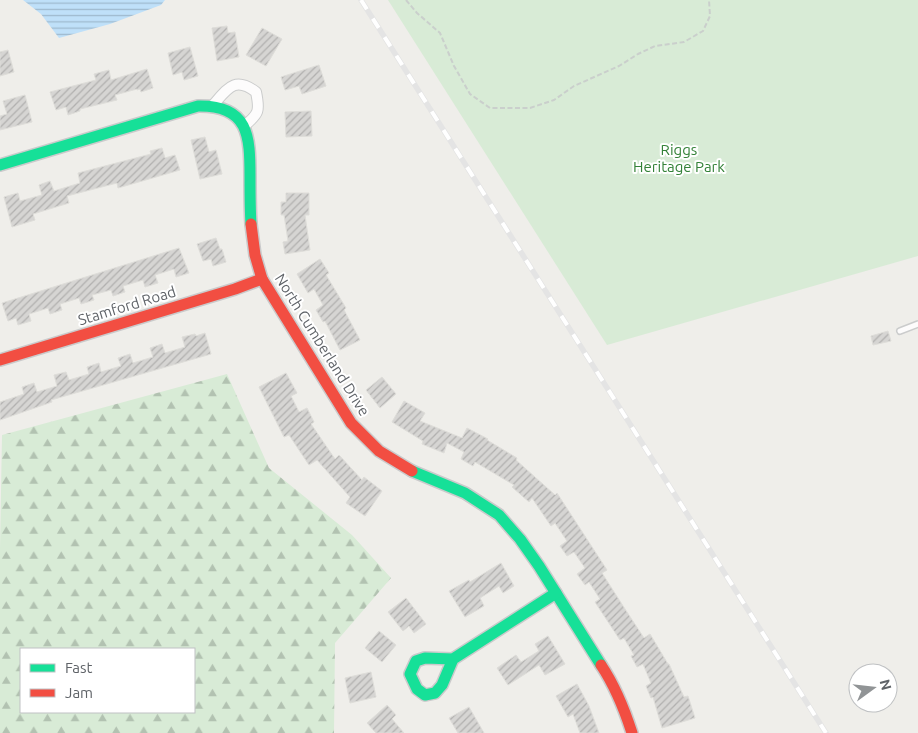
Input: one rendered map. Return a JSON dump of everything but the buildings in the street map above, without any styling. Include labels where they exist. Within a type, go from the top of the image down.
[{"type":"street","points":[[0,165],[198,106],[213,105],[234,114],[244,126],[256,116],[259,106],[256,92],[247,86],[238,84],[226,89],[213,105]]},
{"type":"street","name":"North Cumberland Drive","points":[[244,126],[248,135],[253,248],[256,264],[262,278],[351,423],[379,451],[406,469],[465,493],[499,515],[520,539],[614,683],[632,733]]},
{"type":"street","name":"Stamford Road","points":[[0,360],[235,289],[262,278]]},
{"type":"street","points":[[453,659],[556,593]]},
{"type":"lane","points":[[900,331],[918,324]]},
{"type":"path","points":[[406,0],[417,13],[440,33],[454,66],[470,94],[490,108],[530,108],[554,100],[574,86],[618,66],[655,46],[684,42],[703,31],[710,16],[710,0]]},
{"type":"green space","name":"Riggs Heritage Park","points":[[388,0],[918,0],[918,256],[607,345]]},
{"type":"green space","points":[[227,374],[269,468],[352,535],[391,578],[335,643],[334,733],[0,733],[2,435]]},
{"type":"water","points":[[23,0],[165,0],[161,5],[110,24],[59,38],[41,14]]},
{"type":"railway","points":[[361,0],[826,733]]},
{"type":"traffic: fast","points":[[0,165],[198,106],[215,107],[228,111],[237,117],[247,136],[250,162],[251,224]]},
{"type":"traffic: fast","points":[[412,471],[465,493],[499,515],[520,539],[539,566],[601,665]]},
{"type":"traffic: fast","points":[[453,659],[425,658],[416,661],[410,674],[417,689],[425,695],[435,693],[442,685],[453,659],[556,593]]},
{"type":"traffic: jam","points":[[251,224],[255,255],[262,279],[351,423],[379,451],[412,471]]},
{"type":"traffic: jam","points":[[0,360],[235,289],[262,279]]},
{"type":"traffic: jam","points":[[601,665],[619,697],[632,733]]}]
